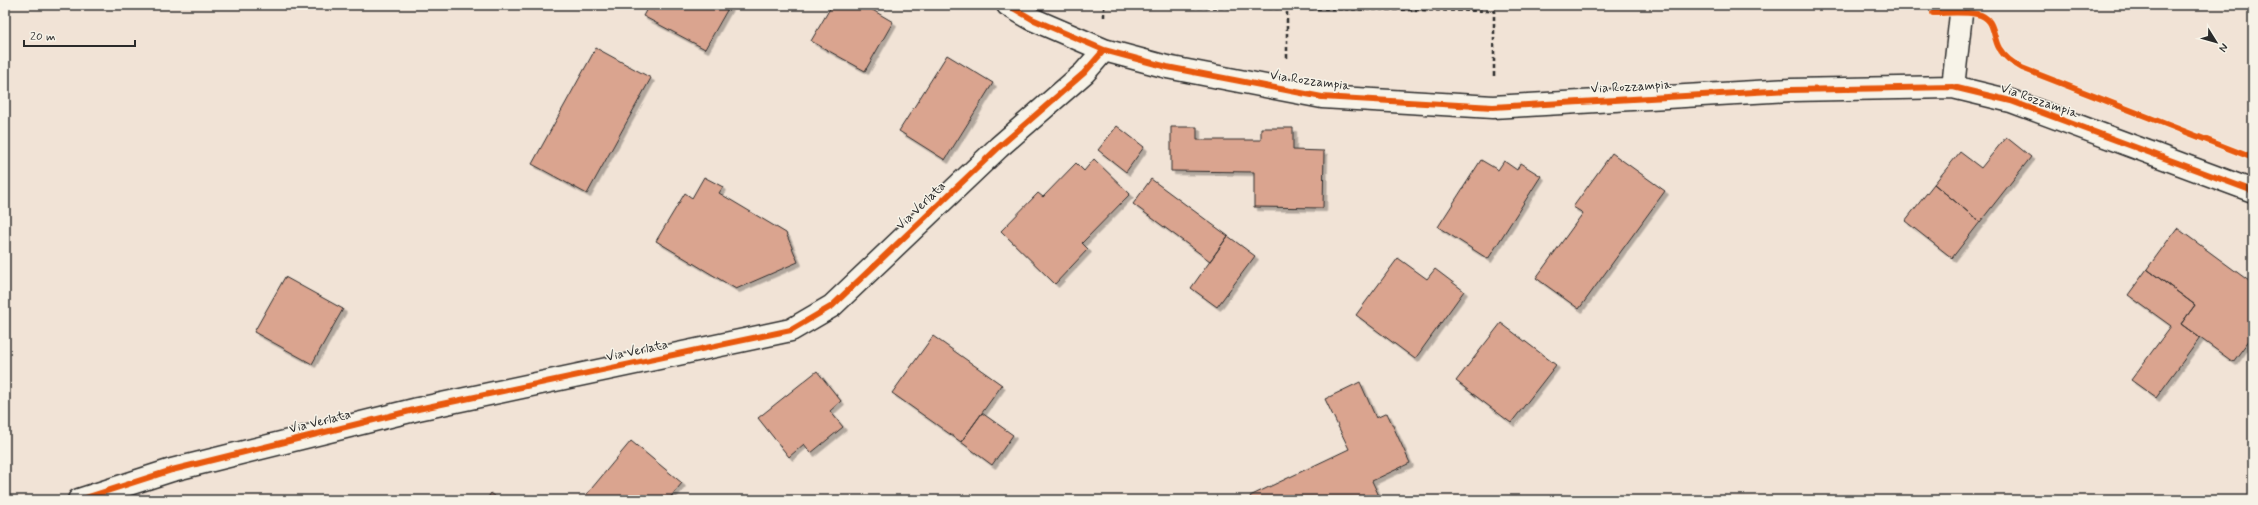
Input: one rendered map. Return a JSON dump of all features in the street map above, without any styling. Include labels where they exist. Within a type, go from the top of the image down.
[{"type":"street","name":"Via Rozzampia","points":[[1008,5],[1032,19],[1104,50],[1167,68],[1322,96],[1493,107],[1791,90],[1954,88],[2011,101],[2253,190]]},
{"type":"street","points":[[1954,88],[1962,5]]},
{"type":"street","name":"Via Verlata","points":[[79,500],[172,470],[418,410],[791,330],[832,306],[999,147],[1084,73],[1104,50]]},
{"type":"path","points":[[1493,107],[1494,5]]},
{"type":"path","points":[[1104,24],[1104,6],[1287,6],[1494,10]]},
{"type":"path","points":[[1287,6],[1287,61]]},
{"type":"building","points":[[649,5],[730,5],[705,49],[643,16]]},
{"type":"building","points":[[832,5],[864,5],[893,22],[865,71],[811,41]]},
{"type":"building","points":[[596,48],[651,78],[587,194],[532,164]]},
{"type":"building","points":[[947,55],[993,83],[945,160],[899,131]]},
{"type":"building","points":[[1117,126],[1144,147],[1126,172],[1098,150]]},
{"type":"building","points":[[1171,127],[1197,127],[1197,140],[1261,140],[1261,128],[1293,128],[1293,150],[1324,151],[1323,208],[1254,207],[1254,172],[1171,171]]},
{"type":"building","points":[[2006,137],[2031,157],[1980,222],[1934,184],[1960,152],[1981,168]]},
{"type":"building","points":[[1612,153],[1665,191],[1579,309],[1536,278],[1583,213],[1573,207]]},
{"type":"building","points":[[1094,159],[1130,194],[1082,243],[1088,249],[1055,284],[1001,231],[1038,193],[1043,197],[1076,163],[1084,171]]},
{"type":"building","points":[[1481,160],[1498,170],[1504,161],[1517,170],[1520,163],[1541,176],[1488,259],[1438,227]]},
{"type":"building","points":[[704,177],[723,187],[719,193],[786,233],[798,262],[736,289],[656,241],[685,193],[692,198]]},
{"type":"building","points":[[1151,179],[1228,236],[1210,261],[1133,204]]},
{"type":"building","points":[[1934,184],[1980,222],[1952,258],[1905,221]]},
{"type":"building","points":[[2177,228],[2253,284],[2253,335],[2233,362],[2181,324],[2195,305],[2147,269]]},
{"type":"building","points":[[1228,236],[1255,256],[1217,307],[1191,288]]},
{"type":"building","points":[[1398,258],[1427,279],[1435,269],[1464,291],[1415,359],[1356,315]]},
{"type":"building","points":[[2147,269],[2195,305],[2181,324],[2200,338],[2156,398],[2131,380],[2171,326],[2128,295]]},
{"type":"building","points":[[285,277],[343,309],[312,364],[254,332]]},
{"type":"building","points":[[1501,323],[1556,365],[1511,423],[1456,381]]},
{"type":"building","points":[[933,336],[1002,385],[961,442],[892,393]]},
{"type":"building","points":[[817,371],[841,401],[830,411],[843,427],[811,453],[804,444],[789,457],[758,418]]},
{"type":"building","points":[[1360,382],[1376,418],[1387,413],[1410,463],[1372,481],[1381,500],[1252,500],[1250,496],[1349,449],[1325,399]]},
{"type":"building","points":[[982,413],[1013,435],[992,465],[961,442]]},
{"type":"building","points":[[631,441],[682,483],[668,500],[582,500]]},
{"type":"building","points":[[491,493],[500,500],[486,500]]},
{"type":"cycle path","points":[[1008,5],[1032,19],[1104,50],[1167,67],[1322,97],[1493,107],[1791,90],[1953,87],[2011,101],[2253,191]]},
{"type":"cycle path","points":[[1933,13],[1955,12],[1983,16],[1990,23],[2001,51],[2009,60],[2022,68],[2253,158]]},
{"type":"cycle path","points":[[79,500],[172,470],[418,409],[791,330],[832,306],[999,147],[1084,73],[1104,50]]}]
